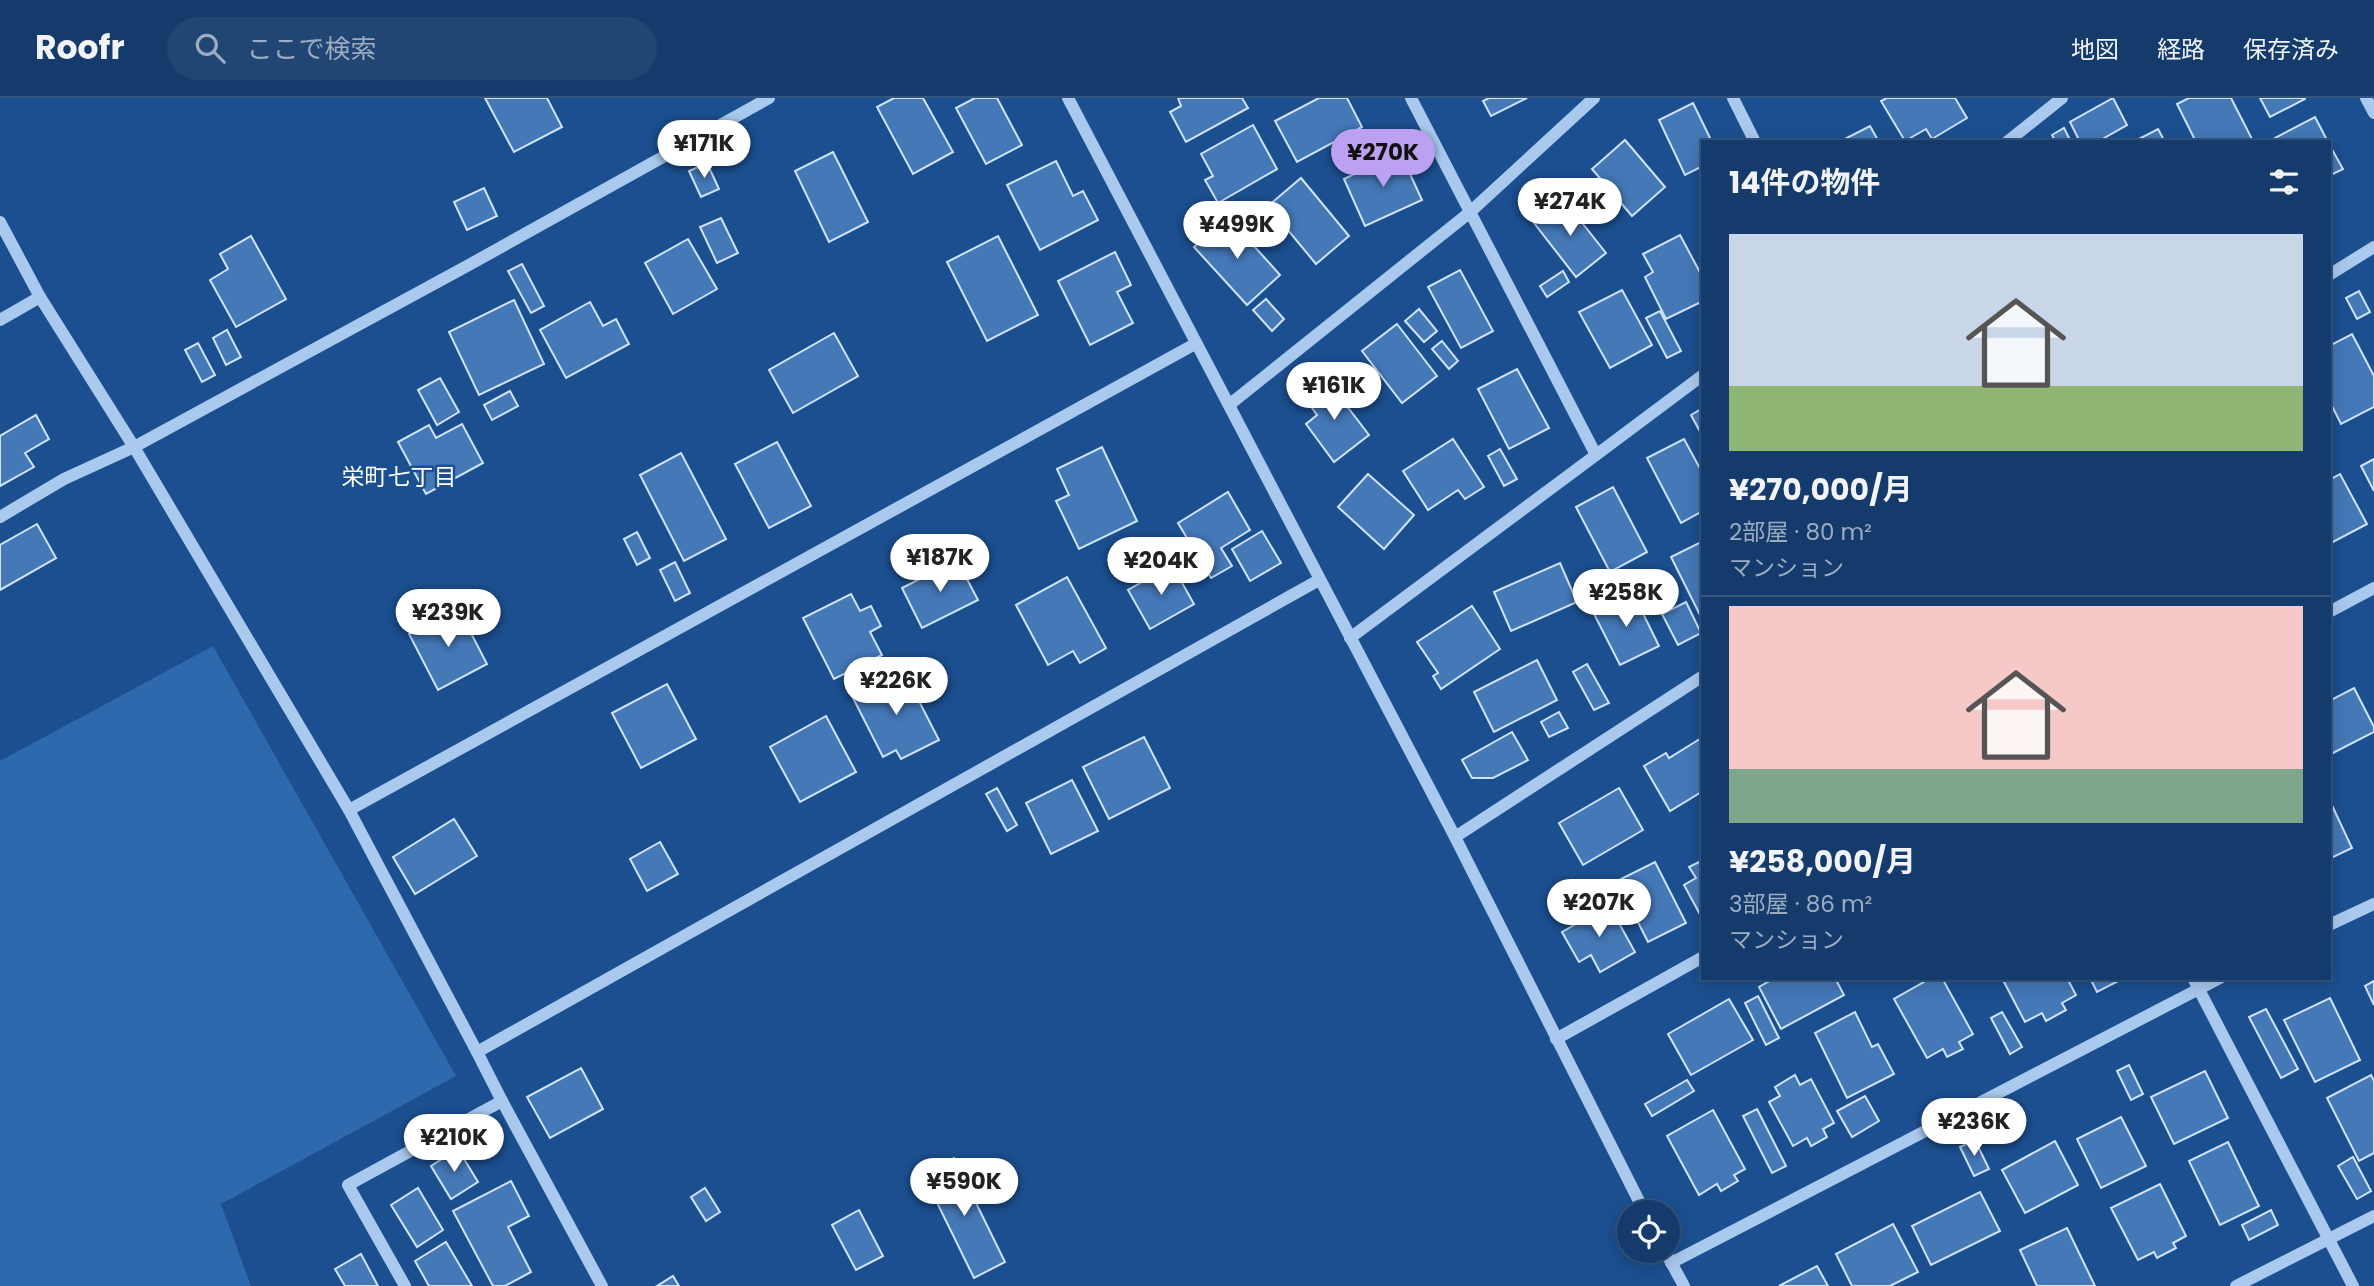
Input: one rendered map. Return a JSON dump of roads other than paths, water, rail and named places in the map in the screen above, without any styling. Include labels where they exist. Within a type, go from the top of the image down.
[{"type":"street","points":[[0,517],[64,480],[134,447],[467,266],[769,98]]},
{"type":"street","points":[[1068,98],[1455,837],[1638,1200]]},
{"type":"street","points":[[1411,98],[1596,455]]},
{"type":"street","points":[[1229,405],[1469,213],[1594,98]]},
{"type":"street","points":[[1733,98],[1754,140]]},
{"type":"street","points":[[2010,140],[2062,98]]},
{"type":"street","points":[[2367,98],[2374,113]]},
{"type":"street","points":[[0,222],[40,298],[134,447],[349,810],[602,1286]]},
{"type":"street","points":[[2331,274],[2374,247]]},
{"type":"street","points":[[0,320],[40,298]]},
{"type":"street","points":[[349,810],[1195,344]]},
{"type":"street","points":[[1350,638],[1701,376]]},
{"type":"street","points":[[477,1052],[1319,580]]},
{"type":"street","points":[[2331,611],[2374,588]]},
{"type":"street","points":[[1455,837],[1701,677]]},
{"type":"street","points":[[2331,924],[2374,904]]},
{"type":"street","points":[[1556,1039],[1701,958]]},
{"type":"street","points":[[1680,1251],[2196,984],[2353,1286]]},
{"type":"street","points":[[405,1286],[348,1185],[502,1101]]},
{"type":"street","points":[[2236,1286],[2374,1216]]},
{"type":"street","points":[[1671,1263],[1684,1286]]},
{"type":"district","name":"栄町七丁目","points":[[399,477]]}]
